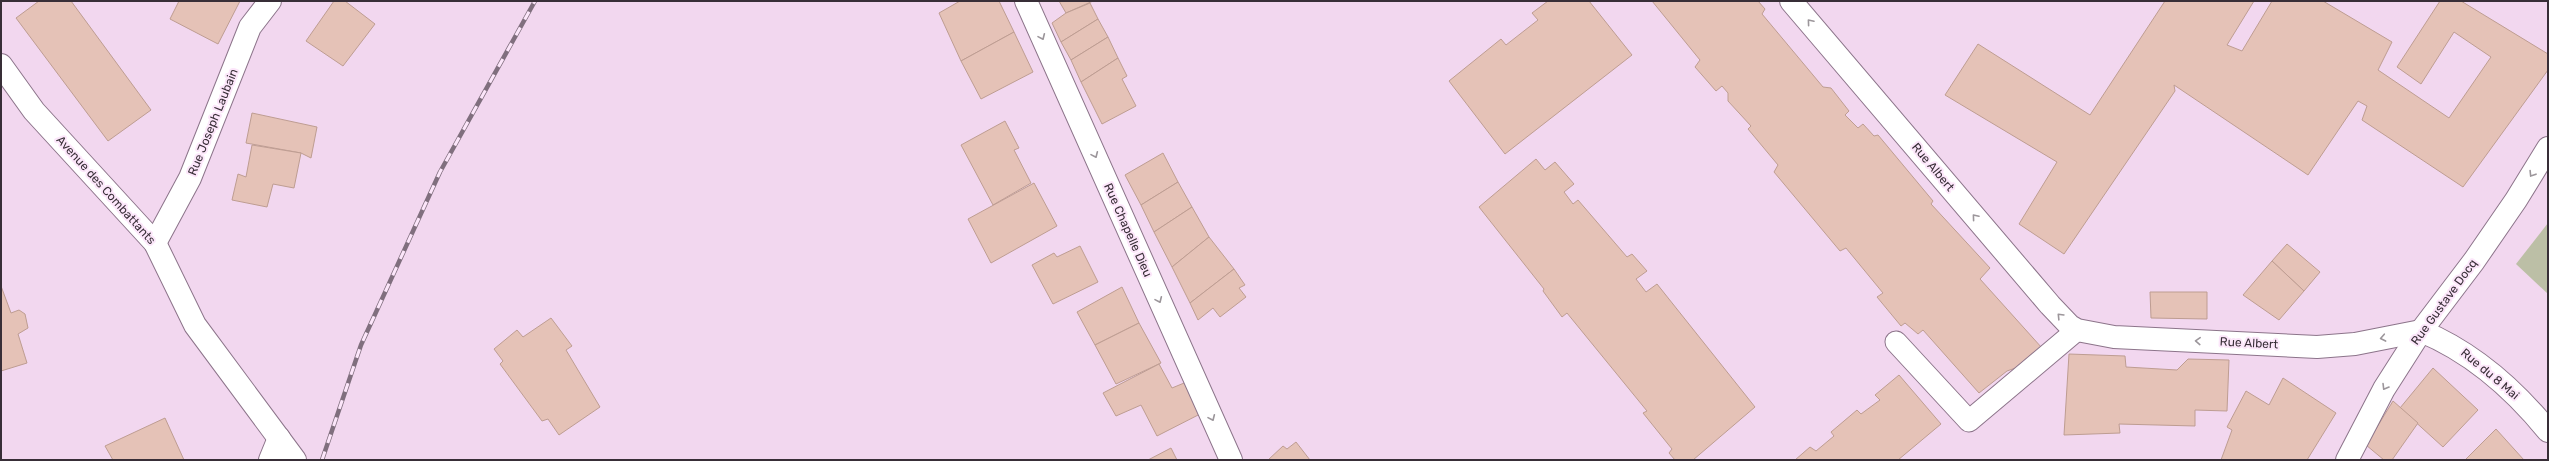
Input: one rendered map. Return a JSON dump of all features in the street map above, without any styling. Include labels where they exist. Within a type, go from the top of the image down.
[{"type":"street","name":"Rue Joseph Laubain","points":[[155,243],[190,178],[250,27],[270,1]]},
{"type":"street","name":"Rue Chapelle Dieu","points":[[1026,1],[1231,460]]},
{"type":"street","name":"Rue Albert","points":[[1791,1],[2050,305],[2070,326],[2077,330],[2114,337],[2317,347],[2354,344],[2421,331]]},
{"type":"street","name":"Avenue des Combattants","points":[[1,65],[34,111],[155,243],[195,325],[295,460]]},
{"type":"street","name":"Rue Gustave Docq","points":[[2347,460],[2384,389],[2421,331],[2474,261],[2516,200],[2548,148]]},
{"type":"street","name":"Rue du 8 Mai","points":[[2421,331],[2460,349],[2499,378],[2548,431]]},
{"type":"street","points":[[270,460],[279,438]]},
{"type":"lane","points":[[1896,342],[1969,421],[2077,330]]},
{"type":"green space","points":[[2548,223],[2548,294],[2516,264]]},
{"type":"building","points":[[39,1],[71,1],[151,110],[108,141],[16,18]]},
{"type":"building","points":[[179,1],[240,1],[218,44],[170,19]]},
{"type":"building","points":[[334,1],[345,1],[375,24],[343,66],[306,41]]},
{"type":"building","points":[[960,1],[999,1],[1014,32],[961,61],[939,13]]},
{"type":"building","points":[[1059,1],[1093,1],[1066,13]]},
{"type":"building","points":[[1548,1],[1589,1],[1632,55],[1505,154],[1449,81],[1501,39],[1506,45],[1538,20],[1532,13]]},
{"type":"building","points":[[1652,1],[1758,1],[1765,9],[1762,14],[1823,87],[1831,88],[1849,111],[1845,115],[1858,128],[1863,124],[1874,136],[1878,135],[1933,201],[1931,204],[1990,268],[1980,279],[2042,348],[2021,366],[2007,371],[1979,393],[1923,330],[1918,334],[1905,323],[1901,326],[1877,297],[1883,293],[1846,248],[1840,251],[1774,172],[1778,165],[1748,129],[1751,126],[1728,101],[1728,93],[1722,86],[1716,91],[1695,67],[1700,60]]},
{"type":"building","points":[[2165,1],[2254,1],[2227,45],[2242,51],[2272,1],[2323,1],[2392,42],[2378,70],[2449,118],[2491,57],[2454,32],[2421,84],[2397,67],[2440,1],[2461,1],[2548,54],[2548,70],[2463,187],[2362,120],[2367,106],[2358,101],[2308,175],[2174,85],[2175,91],[2064,254],[2019,224],[2057,162],[1945,95],[1978,44],[2090,115]]},
{"type":"building","points":[[1090,3],[1098,19],[1061,42],[1052,23],[1066,13]]},
{"type":"building","points":[[1098,19],[1108,37],[1071,60],[1061,42]]},
{"type":"building","points":[[1014,32],[1033,72],[981,99],[961,61]]},
{"type":"building","points":[[1108,37],[1118,58],[1081,82],[1071,60]]},
{"type":"building","points":[[1118,58],[1127,76],[1122,79],[1136,106],[1102,124],[1081,82]]},
{"type":"building","points":[[252,113],[317,127],[311,158],[301,153],[246,143]]},
{"type":"building","points":[[1005,121],[1019,148],[1014,150],[1031,183],[993,205],[961,145]]},
{"type":"building","points":[[252,145],[301,153],[294,188],[273,184],[267,207],[232,200],[238,174],[246,177]]},
{"type":"building","points":[[1163,153],[1178,182],[1141,205],[1125,175]]},
{"type":"building","points":[[1536,159],[1545,170],[1555,162],[1574,184],[1564,192],[1573,204],[1578,200],[1627,257],[1632,254],[1647,271],[1636,279],[1646,292],[1657,284],[1755,407],[1693,460],[1675,460],[1669,453],[1672,449],[1643,413],[1647,411],[1567,313],[1562,317],[1543,291],[1544,289],[1479,207]]},
{"type":"building","points":[[1178,182],[1192,207],[1154,232],[1141,205]]},
{"type":"building","points":[[1034,183],[1057,226],[991,263],[968,219]]},
{"type":"building","points":[[1192,207],[1209,237],[1172,267],[1154,232]]},
{"type":"building","points":[[1209,237],[1234,269],[1190,303],[1172,267]]},
{"type":"building","points":[[2287,244],[2320,272],[2304,291],[2272,261]]},
{"type":"building","points":[[1080,246],[1098,282],[1053,304],[1032,265],[1054,253],[1057,257]]},
{"type":"building","points":[[2272,261],[2304,291],[2279,320],[2243,295]]},
{"type":"building","points":[[1234,269],[1245,285],[1239,288],[1246,297],[1220,317],[1213,308],[1198,320],[1190,303]]},
{"type":"building","points":[[1,286],[11,313],[19,310],[25,314],[28,328],[18,334],[27,363],[1,371]]},
{"type":"building","points":[[1122,287],[1139,323],[1095,345],[1077,312]]},
{"type":"building","points":[[2150,292],[2207,292],[2207,319],[2151,318]]},
{"type":"building","points":[[551,318],[572,346],[566,350],[600,407],[559,435],[548,419],[542,421],[500,364],[503,361],[494,349],[517,330],[523,337]]},
{"type":"building","points":[[1139,323],[1161,363],[1116,384],[1095,345]]},
{"type":"building","points":[[2069,354],[2125,356],[2126,367],[2177,370],[2188,359],[2229,360],[2227,411],[2195,410],[2195,426],[2119,424],[2120,433],[2064,435]]},
{"type":"building","points":[[1159,364],[1172,388],[1189,381],[1204,412],[1157,436],[1141,405],[1116,416],[1103,393]]},
{"type":"building","points":[[2433,368],[2478,410],[2443,447],[2400,408]]},
{"type":"building","points":[[1899,375],[1941,424],[1898,460],[1795,460],[1810,447],[1816,451],[1834,436],[1831,432],[1857,410],[1861,414],[1880,400],[1875,395]]},
{"type":"building","points":[[2283,378],[2336,413],[2307,460],[2221,460],[2232,430],[2227,427],[2246,391],[2269,405]]},
{"type":"building","points":[[2393,401],[2418,423],[2392,460],[2384,460],[2366,445]]},
{"type":"building","points":[[165,418],[184,460],[113,460],[105,446]]},
{"type":"building","points":[[2496,429],[2524,460],[2465,460]]},
{"type":"building","points":[[1296,442],[1310,460],[1268,460],[1283,446],[1287,449]]},
{"type":"building","points":[[1171,448],[1177,460],[1148,460]]},
{"type":"railway","points":[[322,460],[361,345],[440,172],[535,1]]}]
